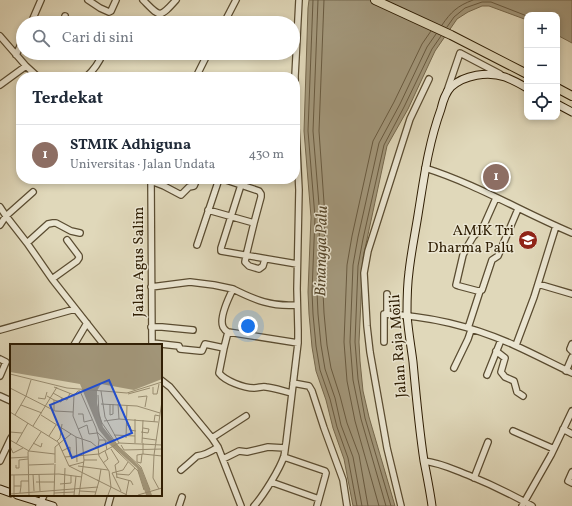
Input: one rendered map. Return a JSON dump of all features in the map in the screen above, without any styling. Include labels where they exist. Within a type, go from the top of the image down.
[{"type":"main road","points":[[375,0],[451,35],[524,72]]},
{"type":"main road","points":[[560,90],[572,96]]},
{"type":"street","points":[[34,16],[41,0]]},
{"type":"street","points":[[88,0],[109,12],[116,0]]},
{"type":"street","points":[[143,0],[159,14],[165,12],[176,0]]},
{"type":"street","points":[[228,16],[236,0]]},
{"type":"street","points":[[298,0],[298,16]]},
{"type":"street","points":[[0,36],[16,55]]},
{"type":"street","points":[[447,91],[460,53],[524,86]]},
{"type":"street","points":[[21,60],[33,72]]},
{"type":"street","points":[[92,72],[100,60]]},
{"type":"street","points":[[198,72],[204,60]]},
{"type":"street","points":[[296,60],[296,72]]},
{"type":"street","points":[[18,72],[26,66]]},
{"type":"street","points":[[0,85],[16,73]]},
{"type":"street","points":[[447,91],[463,79],[487,75],[505,77]]},
{"type":"street","points":[[401,506],[387,448],[370,352],[364,273],[368,250],[410,119],[429,79]]},
{"type":"street","name":"Jalan Raja Moili","points":[[432,506],[417,411],[413,361],[407,315],[408,272],[431,138],[447,91]]},
{"type":"street","points":[[560,106],[572,112]]},
{"type":"street","points":[[425,168],[459,180],[572,233]]},
{"type":"street","name":"Jalan Agus Salim","points":[[151,184],[152,344]]},
{"type":"street","points":[[160,184],[181,195],[189,187],[194,186],[195,184]]},
{"type":"street","points":[[197,245],[217,184]]},
{"type":"street","points":[[238,184],[259,191],[262,194],[245,262],[249,266],[256,269],[263,267],[265,259]]},
{"type":"street","points":[[254,506],[271,482],[284,457],[288,429],[298,343],[297,264],[299,184]]},
{"type":"street","points":[[241,185],[221,250],[223,252],[297,264]]},
{"type":"street","points":[[0,225],[6,216],[33,192]]},
{"type":"street","points":[[480,291],[456,284],[463,255],[473,237],[484,226],[496,198]]},
{"type":"street","points":[[0,207],[52,279],[103,344]]},
{"type":"street","points":[[454,368],[468,339],[480,291],[483,287],[492,260],[498,256],[518,208]]},
{"type":"street","points":[[208,210],[254,223]]},
{"type":"street","points":[[27,243],[48,224],[52,223],[56,223],[62,227],[80,233]]},
{"type":"street","points":[[516,346],[538,284],[556,226]]},
{"type":"street","points":[[52,279],[79,258],[67,240]]},
{"type":"street","points":[[151,287],[190,282],[234,289],[257,300],[275,305],[297,305]]},
{"type":"street","points":[[538,284],[572,294]]},
{"type":"street","points":[[234,289],[226,306],[223,322],[224,329],[228,332],[298,343]]},
{"type":"street","points":[[384,342],[384,314],[387,314],[387,294]]},
{"type":"street","points":[[0,330],[75,309]]},
{"type":"street","points":[[387,314],[433,319],[470,329],[516,346],[569,372],[572,357]]},
{"type":"street","points":[[75,344],[87,323]]},
{"type":"street","points":[[151,327],[193,330]]},
{"type":"street","points":[[228,332],[219,373],[222,377],[252,388],[258,388],[261,386],[292,392]]},
{"type":"street","points":[[486,376],[501,340]]},
{"type":"street","points":[[162,345],[179,346],[180,349],[200,351],[202,351],[205,344],[224,348]]},
{"type":"street","points":[[572,344],[570,349],[572,351]]},
{"type":"street","points":[[496,351],[505,358],[500,372],[505,377],[514,381],[518,392],[523,396]]},
{"type":"street","points":[[0,359],[6,362],[0,376]]},
{"type":"street","points":[[162,381],[170,386],[218,447],[241,506]]},
{"type":"street","points":[[293,383],[304,386],[307,385],[311,388],[343,480],[347,506]]},
{"type":"street","points":[[0,396],[10,401]]},
{"type":"street","points":[[523,504],[554,449],[572,411]]},
{"type":"street","points":[[212,439],[246,416]]},
{"type":"street","points":[[563,429],[572,434]]},
{"type":"street","points":[[513,431],[554,449]]},
{"type":"street","points":[[0,461],[10,440]]},
{"type":"street","points":[[474,478],[488,442]]},
{"type":"street","points":[[181,470],[198,456],[209,453],[218,447]]},
{"type":"street","points":[[223,459],[239,451],[247,452],[268,447],[285,448]]},
{"type":"street","points":[[284,457],[326,472],[318,506]]},
{"type":"street","points":[[424,461],[438,463],[504,491],[523,504],[532,506]]},
{"type":"street","points":[[572,472],[568,481],[572,484]]},
{"type":"street","points":[[271,482],[319,499]]},
{"type":"street","points":[[0,489],[10,493]]},
{"type":"street","points":[[20,496],[41,501],[53,506]]},
{"type":"street","points":[[108,506],[111,496]]},
{"type":"street","points":[[179,506],[182,497]]},
{"type":"water","name":"Binangga Palu","points":[[309,0],[572,0],[572,43],[560,37],[560,12],[524,12],[524,19],[489,6],[482,6],[457,19],[435,51],[408,109],[387,146],[363,258],[359,342],[363,391],[395,506],[353,506],[344,459],[316,371],[309,314],[308,292],[311,217],[304,131]]},
{"type":"place","name":"STMIK Adhiguna","points":[[496,177]]},
{"type":"place","name":"AMIK Tri Dharma Palu","points":[[528,240]]}]
